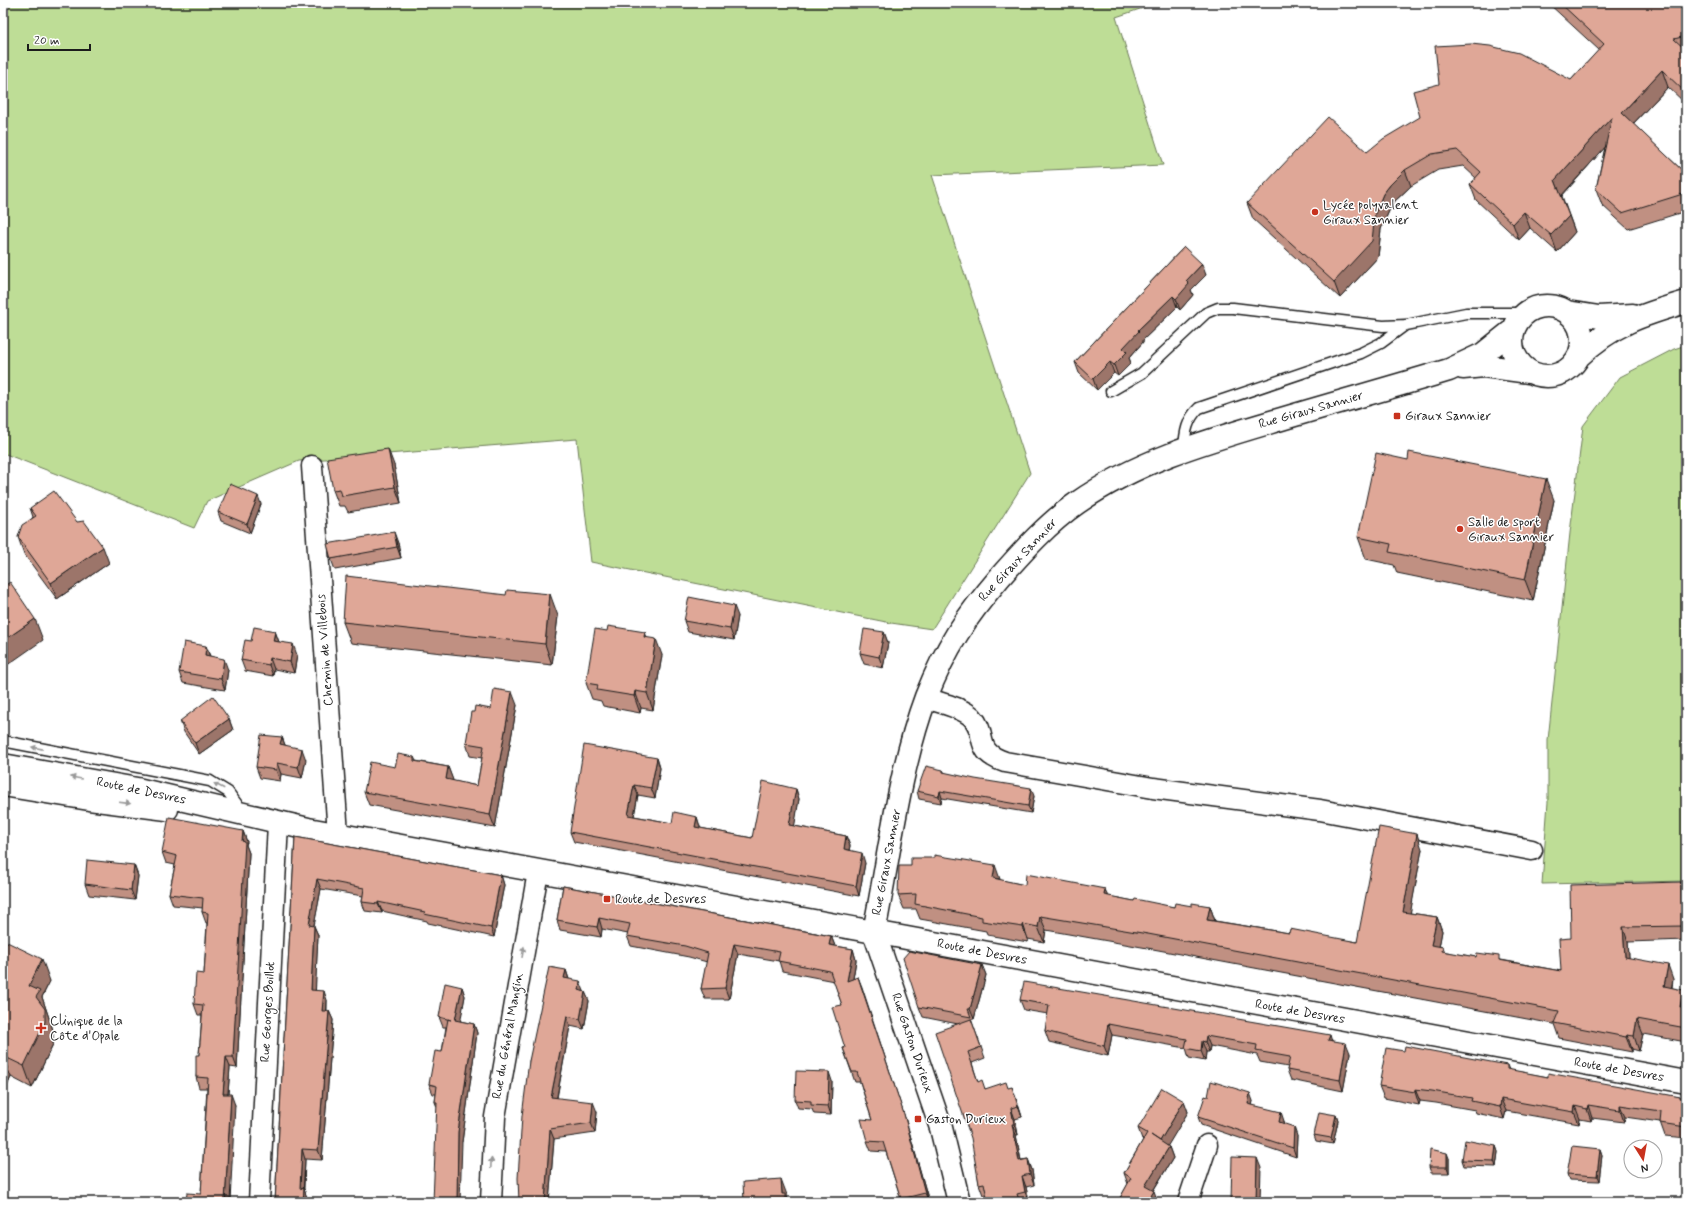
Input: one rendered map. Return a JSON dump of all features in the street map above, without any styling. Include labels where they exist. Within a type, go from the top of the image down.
[{"type":"street","points":[[1567,312],[1589,316],[1610,317],[1646,313],[1686,302]]},
{"type":"street","points":[[1578,357],[1582,345],[1581,332],[1576,321],[1567,312],[1560,308],[1547,305],[1535,307],[1519,322],[1511,342],[1514,354],[1520,364],[1529,372],[1543,376],[1557,374],[1569,368],[1578,357],[1611,330],[1646,313]]},
{"type":"street","name":"Rue Giraux Sannier","points":[[874,932],[899,798],[914,736],[926,698],[942,658],[963,622],[1008,568],[1058,517],[1087,497],[1137,469],[1184,448],[1450,370],[1483,354],[1519,322]]},
{"type":"street","name":"Rue Giraux Sannier","points":[[1450,370],[1484,366],[1529,372]]},
{"type":"street","name":"Chemin de Villebois","points":[[312,466],[338,834]]},
{"type":"street","points":[[926,698],[967,713],[978,727],[983,747],[986,751],[996,759],[1005,762],[1153,788],[1320,810],[1532,850]]},
{"type":"street","name":"Route de Desvres","points":[[3,765],[137,789],[278,823]]},
{"type":"street","name":"Route de Desvres","points":[[3,785],[89,799],[278,823],[1686,1082]]},
{"type":"street","name":"Rue Georges Boillot","points":[[259,1202],[278,823]]},
{"type":"street","name":"Rue du Général Mangin","points":[[491,1202],[495,1117],[538,872]]},
{"type":"street","name":"Rue Gaston Durieux","points":[[874,932],[945,1141],[959,1202]]},
{"type":"street","points":[[1188,1202],[1207,1145]]},
{"type":"lane","points":[[1111,391],[1142,373],[1203,316],[1218,308],[1233,308],[1376,326],[1406,325],[1466,313],[1519,322]]},
{"type":"lane","points":[[1184,448],[1188,424],[1194,413],[1199,408],[1361,353],[1381,343],[1406,325]]},
{"type":"lane","points":[[3,741],[210,781],[228,792],[244,814]]},
{"type":"green space","points":[[3,3],[1158,3],[1116,17],[1163,165],[932,175],[1030,473],[932,629],[891,623],[591,562],[577,439],[299,461],[207,501],[194,528],[3,453]]},
{"type":"green space","points":[[1686,345],[1686,881],[1542,884],[1548,802],[1548,740],[1583,426],[1620,377],[1674,349]]},
{"type":"building","points":[[1560,3],[1686,3],[1686,36],[1674,39],[1686,50],[1686,93],[1662,70],[1622,113],[1686,174],[1686,193],[1622,213],[1596,189],[1612,117],[1555,180],[1569,216],[1551,235],[1524,212],[1513,224],[1470,184],[1481,172],[1457,150],[1432,154],[1405,170],[1383,194],[1375,213],[1372,241],[1334,282],[1247,203],[1328,117],[1367,152],[1383,139],[1420,117],[1413,91],[1439,84],[1435,46],[1471,44],[1490,46],[1519,53],[1571,80],[1604,44]]},
{"type":"building","points":[[1184,247],[1202,264],[1186,281],[1189,284],[1176,299],[1173,296],[1138,330],[1139,331],[1123,348],[1127,352],[1114,365],[1110,362],[1093,379],[1075,362]]},
{"type":"building","points":[[388,449],[395,487],[342,496],[340,489],[333,490],[327,458]]},
{"type":"building","name":"Salle de sport Giraux Sannier","points":[[1409,452],[1546,479],[1525,580],[1389,552],[1391,544],[1358,537],[1376,453],[1408,460]]},
{"type":"building","points":[[230,484],[258,496],[247,524],[218,512]]},
{"type":"building","points":[[54,491],[77,522],[84,521],[103,547],[51,583],[18,537],[22,525],[36,516],[30,508]]},
{"type":"building","points":[[394,532],[397,547],[331,559],[327,544]]},
{"type":"building","points":[[346,576],[506,595],[507,590],[550,594],[545,644],[343,622]]},
{"type":"building","points":[[10,582],[35,619],[3,641],[3,587]]},
{"type":"building","points":[[689,597],[734,606],[730,629],[684,621]]},
{"type":"building","points":[[608,626],[645,632],[644,637],[656,639],[647,693],[635,691],[634,696],[597,690],[598,685],[586,683],[595,629],[607,631]]},
{"type":"building","points":[[254,627],[275,631],[273,641],[293,644],[290,662],[270,658],[269,665],[241,660],[245,640],[251,641]]},
{"type":"building","points":[[864,629],[884,632],[879,657],[860,653]]},
{"type":"building","points":[[184,642],[206,646],[205,655],[224,659],[221,679],[179,672]]},
{"type":"building","points":[[494,689],[512,692],[490,815],[364,792],[370,762],[395,767],[398,754],[414,757],[414,761],[448,767],[446,779],[477,786],[484,746],[466,743],[471,712],[474,712],[475,706],[491,709]]},
{"type":"building","points":[[213,696],[229,719],[195,743],[180,721]]},
{"type":"building","points":[[261,735],[282,737],[280,744],[302,749],[298,767],[277,763],[276,770],[256,767]]},
{"type":"building","points":[[584,745],[657,758],[651,788],[634,785],[628,815],[672,823],[674,812],[697,817],[695,827],[752,838],[763,781],[796,789],[789,825],[846,836],[844,849],[862,853],[856,886],[570,832]]},
{"type":"building","points":[[926,766],[943,770],[943,772],[975,779],[1031,788],[1028,806],[940,791],[939,796],[917,791]]},
{"type":"building","points":[[169,817],[243,831],[242,841],[245,842],[233,1057],[226,1057],[223,1094],[231,1094],[225,1202],[186,1202],[187,1193],[201,1194],[208,1078],[196,1077],[196,1055],[199,1055],[203,1005],[194,1004],[196,973],[204,974],[208,913],[202,912],[203,898],[169,894],[177,856],[162,852]]},
{"type":"building","points":[[1379,827],[1417,834],[1403,912],[1437,917],[1431,945],[1443,947],[1442,951],[1476,957],[1477,953],[1499,956],[1499,960],[1561,971],[1559,939],[1571,938],[1570,885],[1681,882],[1684,926],[1623,927],[1625,957],[1668,965],[1664,986],[1683,990],[1680,1007],[1686,1006],[1686,1028],[1637,1019],[1634,1036],[1627,1035],[1626,1037],[1554,1023],[1559,1011],[1148,934],[1040,916],[1038,927],[1023,924],[1023,927],[982,921],[982,917],[915,904],[916,894],[898,895],[899,866],[911,866],[911,858],[934,858],[934,855],[995,865],[993,878],[1025,885],[1026,874],[1105,889],[1104,895],[1134,901],[1135,899],[1174,907],[1175,903],[1192,906],[1192,903],[1210,906],[1207,920],[1289,933],[1290,929],[1357,942]]},
{"type":"building","points":[[295,837],[501,875],[491,928],[424,914],[425,912],[378,902],[378,904],[362,902],[364,888],[317,879],[309,925],[314,926],[311,990],[324,991],[322,1011],[329,1011],[318,1150],[302,1149],[300,1188],[304,1189],[303,1202],[275,1202]]},
{"type":"building","points":[[87,860],[134,865],[131,890],[85,884]]},
{"type":"building","points":[[563,886],[831,936],[829,945],[853,949],[847,981],[858,977],[904,1114],[925,1193],[901,1199],[883,1142],[867,1141],[861,1119],[872,1120],[857,1072],[852,1072],[843,1048],[845,1048],[832,1007],[842,1005],[830,971],[778,961],[780,952],[734,944],[725,988],[701,989],[708,953],[685,946],[627,936],[630,924],[599,918],[597,927],[557,920]]},
{"type":"building","name":"Clinique de la Côte d'Opale","points":[[3,940],[42,959],[29,986],[40,991],[36,997],[45,1009],[45,1022],[24,1066],[3,1056]]},
{"type":"building","points":[[909,951],[982,965],[970,1009],[968,1009],[971,1017],[919,1007],[903,958]]},
{"type":"building","points":[[549,967],[566,970],[564,978],[580,981],[579,990],[585,992],[580,1019],[567,1016],[551,1097],[593,1102],[591,1123],[550,1129],[545,1202],[519,1202],[518,1178],[522,1116],[529,1061]]},
{"type":"building","points":[[1024,982],[1330,1035],[1328,1040],[1346,1043],[1340,1080],[1287,1070],[1290,1057],[1256,1051],[1257,1045],[1206,1036],[1205,1042],[1202,1041],[1201,1051],[1185,1048],[1187,1039],[1108,1024],[1104,1046],[1045,1031],[1049,1005],[1020,1000]]},
{"type":"building","points":[[445,983],[462,987],[455,1020],[474,1024],[458,1132],[457,1202],[433,1202],[437,1102],[435,1102],[437,1086],[429,1084],[435,1051],[442,1052],[448,1019],[439,1017]]},
{"type":"building","points":[[971,1019],[981,1047],[968,1052],[978,1082],[982,1080],[985,1089],[1006,1082],[1008,1088],[1012,1087],[1018,1106],[1011,1108],[1014,1124],[1012,1124],[1019,1161],[1028,1159],[1030,1174],[1022,1176],[1025,1192],[1017,1194],[1019,1200],[1016,1200],[1016,1202],[988,1202],[984,1183],[979,1184],[971,1138],[935,1032]]},
{"type":"building","points":[[1405,1046],[1507,1065],[1507,1069],[1548,1077],[1548,1073],[1686,1098],[1686,1127],[1660,1123],[1661,1111],[1620,1105],[1620,1110],[1588,1105],[1587,1109],[1575,1106],[1574,1112],[1501,1099],[1500,1107],[1471,1101],[1472,1098],[1432,1091],[1415,1089],[1415,1092],[1379,1086],[1386,1048],[1404,1051]]},
{"type":"building","points":[[796,1071],[829,1072],[828,1106],[811,1105],[811,1101],[795,1100]]},
{"type":"building","points":[[1211,1081],[1250,1093],[1248,1104],[1281,1112],[1279,1122],[1294,1127],[1293,1148],[1198,1117],[1205,1096],[1208,1097]]},
{"type":"building","points":[[1162,1088],[1184,1101],[1160,1141],[1169,1147],[1145,1186],[1154,1191],[1147,1202],[1126,1202],[1120,1198],[1131,1178],[1124,1173],[1147,1133],[1138,1128]]},
{"type":"building","points":[[1319,1112],[1336,1115],[1331,1138],[1314,1135]]},
{"type":"building","points":[[1465,1140],[1496,1146],[1494,1161],[1462,1160]]},
{"type":"building","points":[[1572,1146],[1600,1149],[1597,1176],[1567,1174]]},
{"type":"building","points":[[1430,1149],[1447,1153],[1447,1167],[1429,1167]]},
{"type":"building","points":[[1232,1157],[1257,1158],[1256,1202],[1231,1202]]},
{"type":"building","points":[[781,1179],[782,1194],[785,1194],[785,1202],[744,1202],[743,1182]]},
{"type":"place","name":"Lycée polyvalent Giraux Sannier","points":[[1315,212]]},
{"type":"place","name":"Giraux Sannier","points":[[1397,416]]},
{"type":"place","name":"Salle de sport Giraux Sannier","points":[[1460,529]]},
{"type":"place","name":"Route de Desvres","points":[[607,899]]},
{"type":"place","name":"Clinique de la Côte d'Opale","points":[[41,1028]]},
{"type":"place","name":"Gaston Durieux","points":[[918,1119]]}]
